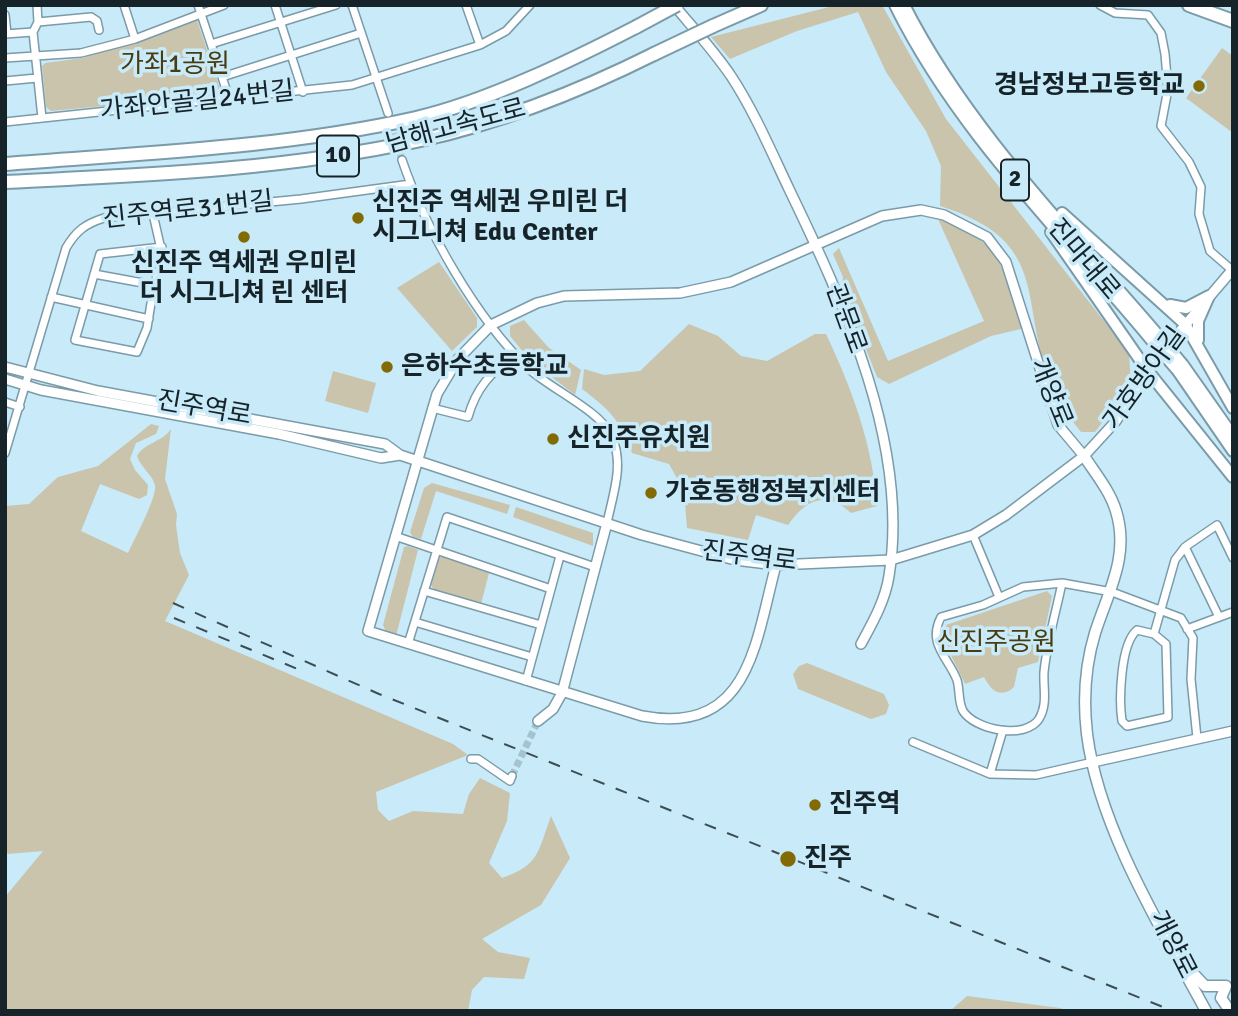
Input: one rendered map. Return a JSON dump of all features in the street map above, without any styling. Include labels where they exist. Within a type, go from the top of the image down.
[{"type":"highway","name":"남해고속도로","points":[[5,164],[314,135],[418,118],[529,77],[636,27],[675,5]]},
{"type":"highway","name":"남해고속도로","points":[[5,182],[187,173],[315,159],[436,136],[558,98],[761,5]]},
{"type":"highway","name":"진마대로","points":[[895,5],[947,96],[1031,198],[1155,338]]},
{"type":"highway","name":"진마대로","points":[[904,5],[953,92],[1155,338]]},
{"type":"highway","points":[[1189,5],[1233,20]]},
{"type":"highway","points":[[1012,165],[1023,169],[1066,217],[1165,302],[1198,343],[1233,408]]},
{"type":"highway","points":[[1031,198],[1039,216],[1147,370],[1233,477]]},
{"type":"highway","points":[[1165,302],[1180,309],[1209,296]]},
{"type":"highway","points":[[1198,343],[1198,321],[1209,296]]},
{"type":"highway","name":"2","points":[[1155,338],[1233,436]]},
{"type":"highway","name":"2","points":[[1180,368],[1233,451]]},
{"type":"main road","name":"개양로","points":[[1084,456],[1116,508],[1121,531],[1119,565],[1095,636],[1086,680],[1087,734],[1093,762],[1105,809],[1206,1011]]},
{"type":"main road","points":[[1175,952],[1227,1008]]},
{"type":"main road","points":[[1205,986],[1229,985]]},
{"type":"main road","points":[[1227,1008],[1221,998],[1229,985]]},
{"type":"street","points":[[37,5],[38,22],[33,32],[42,118]]},
{"type":"street","points":[[124,5],[135,39]]},
{"type":"street","points":[[5,58],[81,53],[135,39],[199,9],[225,5]]},
{"type":"street","points":[[275,5],[303,92]]},
{"type":"street","points":[[211,44],[336,5]]},
{"type":"street","points":[[352,5],[387,113]]},
{"type":"street","name":"가좌안골길24번길","points":[[5,122],[352,85],[480,46],[506,32],[530,5]]},
{"type":"street","name":"관문로","points":[[675,5],[728,72],[743,96],[817,246],[860,357],[883,437],[891,495],[891,560],[880,607],[861,645]]},
{"type":"street","points":[[1100,5],[1115,13],[1148,15],[1161,33],[1168,89],[1161,126],[1189,162],[1201,187],[1199,214],[1210,251],[1232,270]]},
{"type":"street","points":[[467,6],[480,46]]},
{"type":"street","points":[[199,9],[229,98]]},
{"type":"street","points":[[5,16],[6,34],[33,32]]},
{"type":"street","points":[[38,22],[91,17],[97,21],[99,30]]},
{"type":"street","points":[[222,78],[361,33]]},
{"type":"street","points":[[5,80],[37,78]]},
{"type":"street","points":[[402,160],[430,230],[491,325],[515,355],[556,391],[606,425],[618,461],[607,523],[562,693],[553,709],[538,721]]},
{"type":"street","name":"진주역로31번길","points":[[5,453],[66,248],[74,234],[88,223],[104,218],[411,184]]},
{"type":"street","name":"개양로","points":[[491,325],[537,303],[564,296],[680,293],[731,282],[883,216],[921,211],[944,215],[987,237],[1006,262],[1058,425],[1084,456]]},
{"type":"street","points":[[153,214],[162,247],[163,258],[154,285],[149,319],[137,352],[75,340],[98,258],[104,253],[162,247]]},
{"type":"street","name":"가호방아길","points":[[1084,456],[1116,421],[1147,370],[1232,270]]},
{"type":"street","points":[[94,274],[154,285]]},
{"type":"street","points":[[51,297],[85,307],[149,319]]},
{"type":"street","points":[[491,325],[458,359],[445,378],[432,408],[368,631],[562,693],[662,720],[686,719],[712,709],[741,682],[752,654],[776,565]]},
{"type":"street","points":[[432,408],[468,417],[473,398],[482,383],[496,368],[515,355]]},
{"type":"street","name":"진주역로","points":[[5,367],[98,391],[322,430],[385,444],[400,456]]},
{"type":"street","name":"진주역로","points":[[5,379],[27,386],[314,441],[381,458],[400,456],[691,551],[776,565],[891,560],[973,535],[1006,515],[1084,456]]},
{"type":"street","points":[[5,402],[20,407]]},
{"type":"street","points":[[408,644],[447,517],[595,567]]},
{"type":"street","points":[[1154,634],[1175,560],[1185,547],[1217,525],[1233,558]]},
{"type":"street","points":[[973,535],[999,597]]},
{"type":"street","points":[[395,536],[551,589]]},
{"type":"street","points":[[1185,547],[1219,617]]},
{"type":"street","points":[[526,681],[560,556]]},
{"type":"street","points":[[1062,583],[1046,659],[1042,713],[1029,729],[1020,732],[1003,730],[970,718],[963,711],[958,682],[938,651],[936,641],[941,617],[1023,587],[1062,583],[1112,592],[1181,618],[1193,638],[1191,678],[1197,738]]},
{"type":"street","points":[[424,591],[541,625]]},
{"type":"street","points":[[1187,629],[1233,612]]},
{"type":"street","points":[[415,622],[532,657]]},
{"type":"street","points":[[1137,630],[1154,634],[1166,644],[1168,717],[1128,726],[1122,721],[1120,699],[1126,655],[1137,630]]},
{"type":"street","points":[[990,774],[1003,730]]},
{"type":"street","points":[[913,742],[990,774],[1036,775],[1233,730]]},
{"type":"street","points":[[471,759],[478,759],[510,781],[512,776]]},
{"type":"green space","points":[[837,5],[882,5],[946,119],[1129,353],[1131,385],[1095,432],[1081,432],[1055,393],[1042,356],[1026,278],[1016,257],[1001,238],[976,221],[940,206],[941,166],[926,131],[886,72],[858,12],[797,31],[730,59],[711,37]]},
{"type":"green space","name":"가좌1공원","points":[[197,20],[220,89],[219,95],[51,111],[46,107],[42,66],[45,63],[83,58]]},
{"type":"green space","points":[[1222,48],[1233,56],[1233,133],[1186,98]]},
{"type":"green space","points":[[938,219],[959,227],[987,246],[1004,273],[1022,326],[1021,329],[991,336],[889,384],[877,377],[842,288],[843,277],[833,254],[839,248],[888,361],[984,321]]},
{"type":"green space","points":[[439,262],[477,318],[477,327],[452,351],[397,288]]},
{"type":"green space","points":[[524,320],[548,347],[581,370],[575,395],[530,360],[510,336],[510,326]]},
{"type":"green space","points":[[689,324],[718,336],[741,356],[767,361],[815,334],[826,334],[860,418],[871,461],[877,506],[851,513],[833,502],[816,501],[802,509],[788,525],[756,515],[748,540],[687,528],[684,491],[669,464],[632,453],[613,416],[582,389],[584,369],[604,375],[640,371]]},
{"type":"green space","points":[[333,371],[376,383],[368,413],[325,401]]},
{"type":"green space","points":[[151,424],[159,426],[156,434],[136,443],[130,459],[135,470],[148,485],[147,495],[139,499],[100,484],[81,531],[128,553],[155,490],[154,481],[137,456],[171,429],[165,479],[177,514],[180,553],[189,575],[165,621],[453,744],[468,755],[376,792],[378,810],[389,821],[413,811],[463,814],[469,794],[480,778],[510,793],[507,821],[489,863],[502,878],[531,862],[540,848],[551,816],[570,858],[541,905],[482,939],[498,952],[530,958],[524,979],[484,977],[472,990],[468,1011],[5,1011],[5,897],[43,851],[8,854],[5,849],[5,506],[29,504],[58,477],[98,466]]},
{"type":"green space","points":[[432,483],[510,505],[507,514],[436,491],[421,539],[413,537],[410,532],[424,488]]},
{"type":"green space","points":[[516,507],[593,533],[593,546],[513,517]]},
{"type":"green space","points":[[404,547],[418,550],[396,636],[386,632],[383,625]]},
{"type":"green space","points":[[443,556],[489,573],[481,604],[435,591],[431,585],[439,558]]},
{"type":"green space","name":"신진주공원","points":[[1047,591],[1052,596],[1038,662],[1018,668],[1014,687],[1009,691],[997,692],[984,677],[965,684],[944,641],[946,625]]},
{"type":"green space","points":[[807,663],[884,694],[889,705],[886,714],[871,719],[798,689],[793,674],[799,666]]},
{"type":"green space","points":[[967,996],[1060,1008],[1069,1011],[950,1011]]},
{"type":"tunnel","points":[[388,113],[402,160]]},
{"type":"tunnel","points":[[512,776],[538,721]]},
{"type":"railway","points":[[173,603],[379,694],[1173,1011]]},
{"type":"railway","points":[[174,618],[300,670]]},
{"type":"place","name":"경남정보고등학교","points":[[1199,86]]},
{"type":"place","name":"신진주 역세권 우미린 더 시그니쳐 Edu Center","points":[[358,218]]},
{"type":"place","name":"신진주 역세권 우미린 더 시그니쳐 린 센터","points":[[244,237]]},
{"type":"place","name":"은하수초등학교","points":[[387,367]]},
{"type":"place","name":"신진주유치원","points":[[553,439]]},
{"type":"place","name":"가호동행정복지센터","points":[[651,493]]},
{"type":"place","name":"진주역","points":[[815,805]]},
{"type":"place","name":"진주","points":[[788,859]]}]
